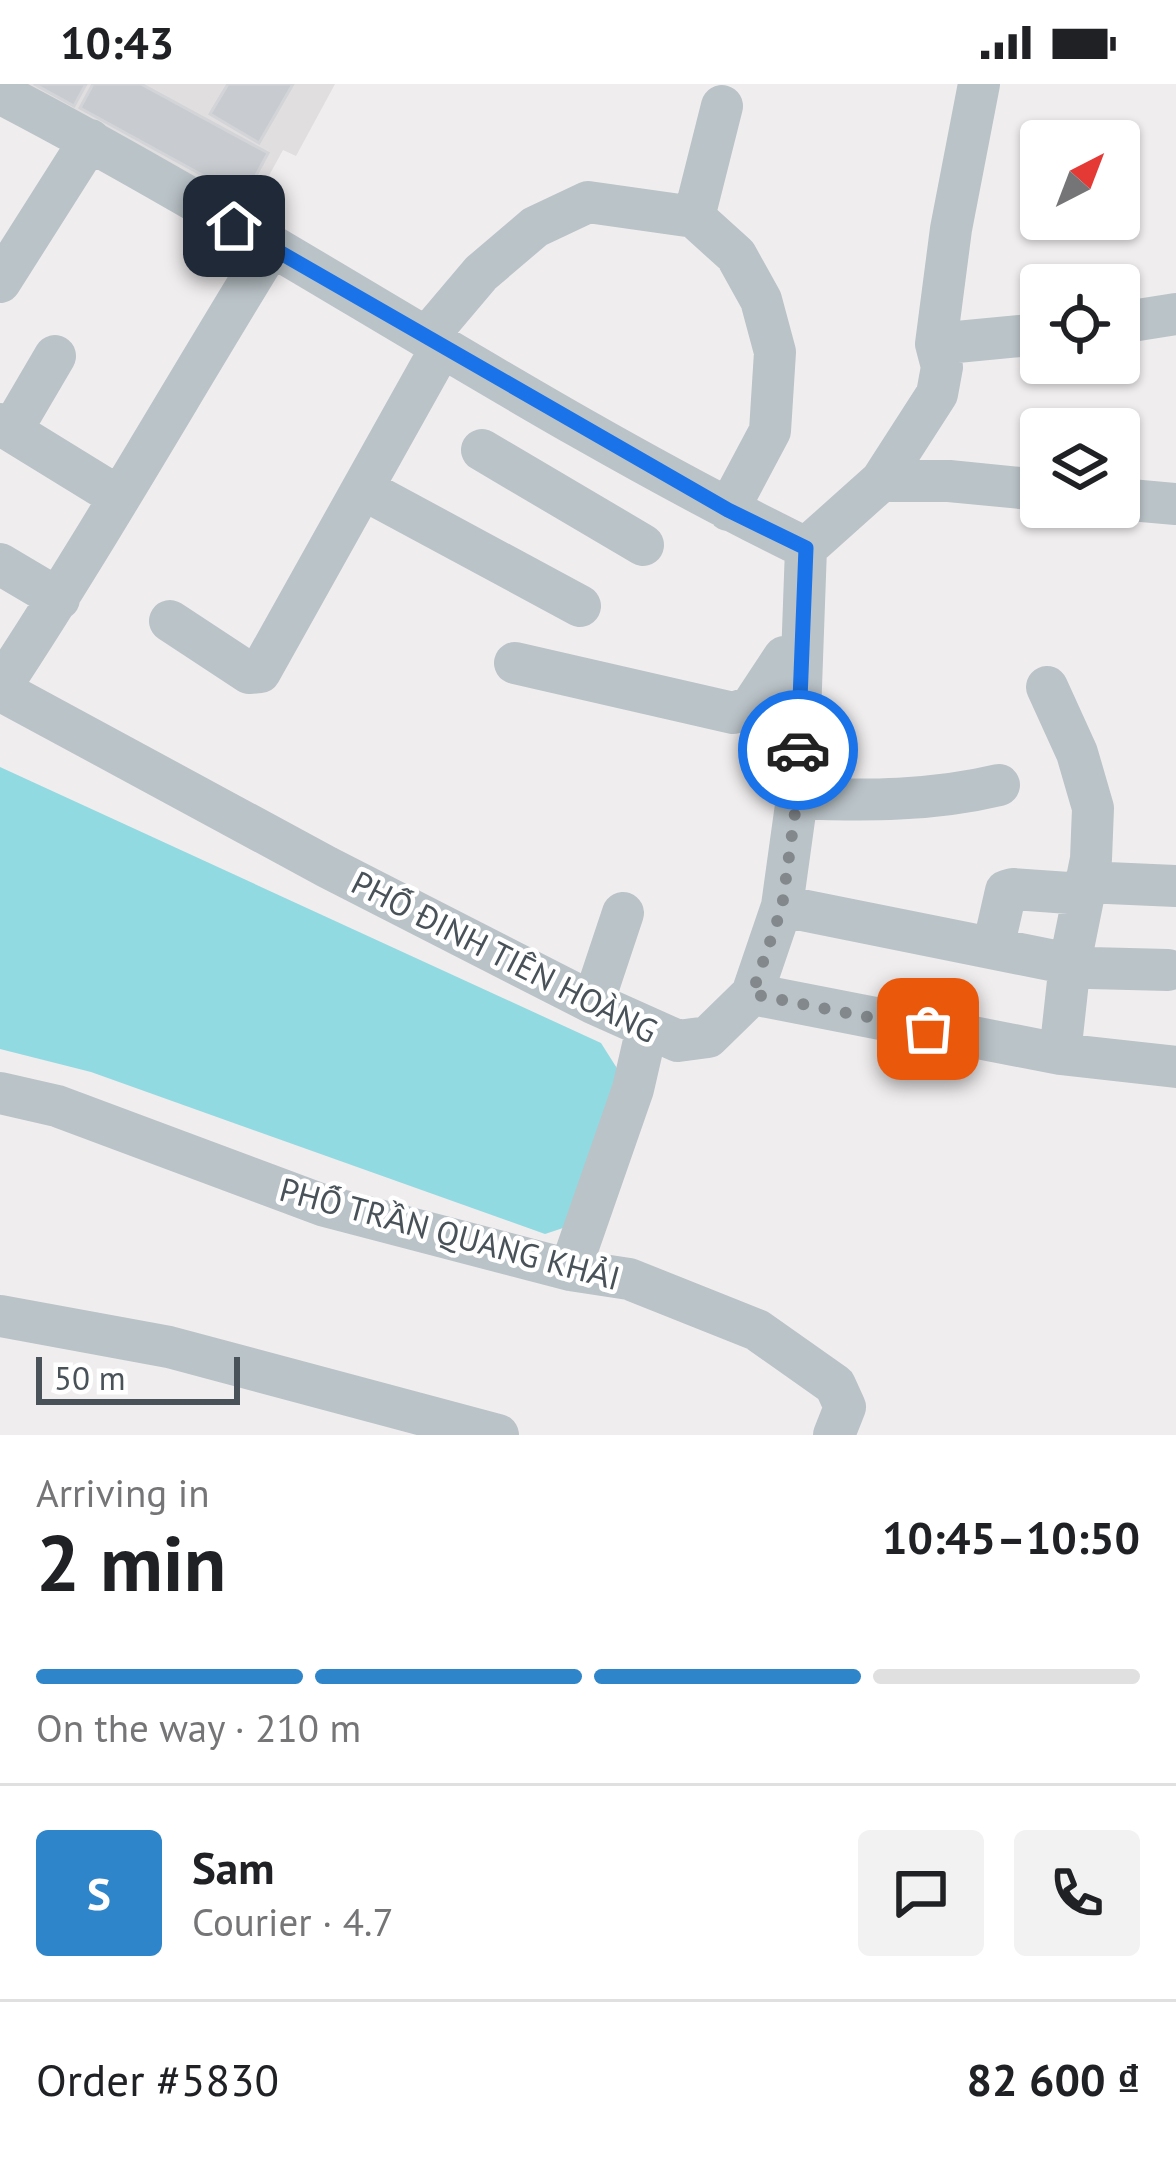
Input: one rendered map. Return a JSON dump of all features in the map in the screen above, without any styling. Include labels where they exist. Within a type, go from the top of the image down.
[{"type":"street","points":[[979,84],[951,229],[936,344],[942,367],[937,394],[881,481],[806,548],[797,798],[782,907],[752,994],[1060,1054],[1176,1066]]},
{"type":"street","points":[[0,93],[90,140],[728,510],[806,548]]},
{"type":"street","points":[[694,217],[722,106]]},
{"type":"street","points":[[0,283],[90,140]]},
{"type":"street","points":[[170,621],[249,673],[260,672],[363,489],[434,343],[481,273],[535,227],[588,202],[694,217],[736,255],[761,300],[775,352],[770,431],[728,510]]},
{"type":"street","points":[[0,689],[270,248]]},
{"type":"street","points":[[1140,320],[1176,314]]},
{"type":"street","points":[[936,344],[1020,336]]},
{"type":"street","points":[[55,356],[6,428],[117,496]]},
{"type":"street","points":[[556,494],[587,430]]},
{"type":"street","points":[[482,450],[644,544]]},
{"type":"street","points":[[881,481],[1020,488]]},
{"type":"street","points":[[363,489],[580,606]]},
{"type":"street","points":[[1140,501],[1176,504]]},
{"type":"street","points":[[0,564],[58,599]]},
{"type":"street","points":[[515,663],[733,713],[751,707],[784,657],[802,659]]},
{"type":"street","points":[[1047,687],[1077,753],[1093,808],[1091,859],[1070,963],[1060,1054]]},
{"type":"street","name":"PHỐ ĐINH TIÊN HOÀNG","points":[[0,689],[327,867],[593,1003],[678,1041],[708,1037],[752,994]]},
{"type":"street","points":[[797,798],[953,796],[999,784]]},
{"type":"street","points":[[993,948],[1006,892],[1013,889],[1176,886]]},
{"type":"street","points":[[782,907],[1090,968],[1168,970]]},
{"type":"street","points":[[593,1003],[623,913]]},
{"type":"street","points":[[570,1270],[633,1089],[647,1028]]},
{"type":"street","name":"PHỐ TRẦN QUANG KHẢI","points":[[0,1093],[57,1106],[325,1206],[570,1270],[629,1279],[758,1330],[835,1385],[845,1407],[834,1435]]},
{"type":"street","points":[[0,1316],[169,1347],[498,1435]]},
{"type":"shaded area","points":[[12,84],[335,84],[296,156],[283,150],[249,212]]},
{"type":"water","points":[[0,767],[601,1043],[620,1073],[566,1227],[545,1234],[91,1072],[0,1049]]},
{"type":"building","points":[[34,84],[86,84],[74,106]]},
{"type":"building","points":[[93,84],[141,84],[268,153],[244,198],[80,108]]},
{"type":"building","points":[[228,84],[293,84],[259,143],[210,114]]},
{"type":"way so far","points":[[798,750],[797,798],[782,907],[752,994],[928,1029]]},
{"type":"route","points":[[234,226],[728,510],[806,548],[798,750]]}]
